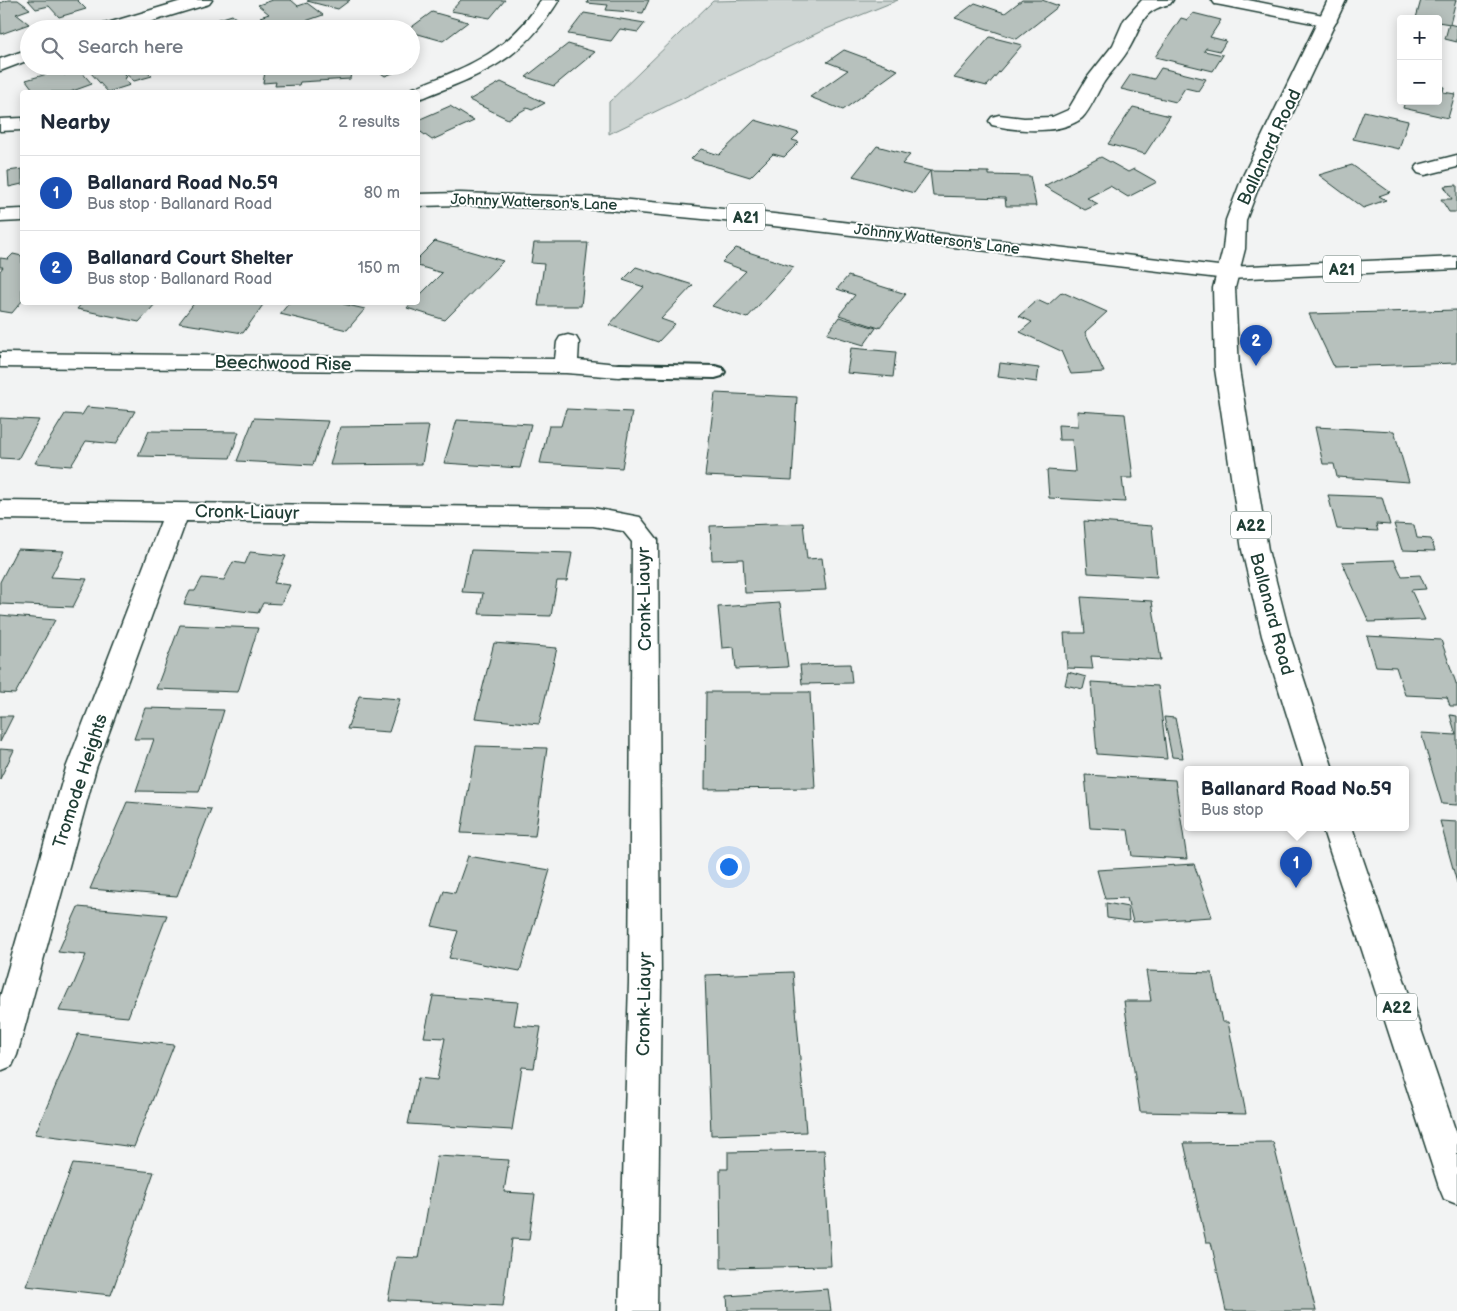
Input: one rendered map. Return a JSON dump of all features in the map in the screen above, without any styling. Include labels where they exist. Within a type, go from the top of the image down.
[{"type":"main road","points":[[137,20],[203,0]]},
{"type":"main road","points":[[420,91],[456,78],[509,50],[526,35],[541,16],[550,0]]},
{"type":"main road","points":[[999,121],[1024,124],[1055,123],[1075,114],[1094,82],[1122,46],[1133,20],[1148,4],[1164,0]]},
{"type":"main road","points":[[1221,0],[1328,21]]},
{"type":"main road","name":"Ballanard Road","points":[[1317,766],[1276,636],[1255,550],[1227,369],[1224,288],[1234,249],[1236,220],[1252,178],[1328,21],[1336,0]]},
{"type":"main road","points":[[0,65],[20,57]]},
{"type":"main road","points":[[0,125],[20,124]]},
{"type":"main road","points":[[1425,169],[1457,161]]},
{"type":"main road","name":"Johnny Watterson's Lane","points":[[420,200],[460,199],[609,204],[774,220],[1227,273],[1457,263]]},
{"type":"main road","points":[[0,216],[20,215]]},
{"type":"main road","points":[[566,366],[568,342]]},
{"type":"main road","name":"Beechwood Rise","points":[[0,360],[566,366],[619,370]]},
{"type":"main road","name":"Cronk-Liauyr","points":[[0,510],[593,517],[631,523],[645,540],[645,982],[638,1311]]},
{"type":"main road","name":"Tromode Heights","points":[[0,1056],[81,768],[177,511]]},
{"type":"main road","name":"A22","points":[[1338,831],[1457,1187]]},
{"type":"lane","name":"Beechwood Rise","points":[[619,370],[715,372]]},
{"type":"shaded area","points":[[898,0],[824,30],[609,134],[609,102],[713,1]]},
{"type":"building","points":[[8,0],[18,0],[30,9],[16,14],[24,20],[20,20],[20,27],[1,34],[0,3]]},
{"type":"building","points":[[28,0],[77,0],[86,9],[59,17],[49,6],[36,9]]},
{"type":"building","points":[[273,0],[291,0],[298,6],[307,3],[323,15],[309,20],[264,20],[260,17],[269,14],[258,5]]},
{"type":"building","points":[[350,0],[338,9],[307,1]]},
{"type":"building","points":[[461,0],[505,0],[490,18],[451,11]]},
{"type":"building","points":[[588,0],[649,0],[643,13],[606,10],[608,5],[587,3]]},
{"type":"building","points":[[1022,0],[1042,0],[1059,6],[1017,39],[955,18],[975,3],[1005,13]]},
{"type":"building","points":[[1421,0],[1456,0],[1450,24],[1442,23],[1442,15],[1417,15]]},
{"type":"building","points":[[432,12],[468,22],[443,41],[420,35],[420,21]]},
{"type":"building","points":[[584,13],[645,23],[638,32],[620,29],[611,41],[568,34]]},
{"type":"building","points":[[1193,13],[1221,20],[1210,37],[1226,41],[1220,51],[1206,48],[1204,51],[1223,55],[1213,71],[1155,57],[1181,18],[1188,20]]},
{"type":"building","points":[[232,15],[238,20],[216,20]]},
{"type":"building","points":[[1449,24],[1457,26],[1457,42],[1445,39]]},
{"type":"building","points":[[990,37],[1022,45],[987,86],[954,78]]},
{"type":"building","points":[[568,44],[595,52],[554,86],[526,77]]},
{"type":"building","points":[[844,50],[898,70],[843,110],[810,97],[848,70],[827,62]]},
{"type":"building","points":[[1161,68],[1206,79],[1198,91],[1185,88],[1176,102],[1121,89],[1131,74],[1154,79]]},
{"type":"building","points":[[44,75],[84,75],[92,84],[76,90],[34,90],[26,80]]},
{"type":"building","points":[[93,75],[125,75],[127,77],[124,78],[130,85],[114,90],[106,90]]},
{"type":"building","points":[[127,75],[152,76],[134,81]]},
{"type":"building","points":[[264,75],[351,75],[350,79],[300,82],[299,85],[275,86],[276,82],[263,83]]},
{"type":"building","points":[[501,82],[545,103],[532,110],[527,108],[508,119],[469,100]]},
{"type":"building","points":[[1442,87],[1444,87],[1443,92],[1455,94],[1448,118],[1403,108],[1404,105],[1442,105]]},
{"type":"building","points":[[450,106],[474,121],[432,140],[420,131],[420,119]]},
{"type":"building","points":[[1133,107],[1170,116],[1145,154],[1108,144]]},
{"type":"building","points":[[1364,111],[1408,121],[1399,149],[1353,139]]},
{"type":"building","points":[[755,120],[799,133],[792,140],[799,142],[784,157],[773,154],[750,177],[691,159],[701,149],[719,155]]},
{"type":"building","points":[[877,146],[910,155],[902,164],[930,171],[914,193],[853,176]]},
{"type":"building","points":[[1101,157],[1128,172],[1134,169],[1157,182],[1128,197],[1110,186],[1087,198],[1098,204],[1085,210],[1044,186]]},
{"type":"building","points":[[1352,165],[1390,192],[1379,196],[1386,200],[1363,208],[1319,175]]},
{"type":"building","points":[[20,169],[20,184],[9,187],[8,171]]},
{"type":"building","points":[[930,171],[989,172],[989,175],[1030,176],[1036,206],[1006,206],[1005,198],[933,196]]},
{"type":"building","points":[[1457,185],[1457,212],[1449,212],[1441,199],[1452,199],[1444,186]]},
{"type":"building","points":[[435,241],[503,261],[445,320],[407,308],[410,305],[420,305],[420,295],[442,273],[420,267],[420,256]]},
{"type":"building","points":[[534,243],[588,243],[581,306],[538,306],[544,264],[531,263]]},
{"type":"building","points":[[736,248],[794,267],[747,318],[712,306],[746,271],[722,262]]},
{"type":"building","points":[[13,254],[20,256],[20,303],[12,313],[0,311],[0,271],[3,267],[0,267],[0,258],[8,259]]},
{"type":"building","points":[[636,267],[693,285],[661,319],[675,324],[658,342],[609,325],[644,287],[623,280]]},
{"type":"building","points":[[848,276],[906,294],[879,328],[839,315],[855,295],[837,289]]},
{"type":"building","points":[[1062,292],[1107,312],[1085,332],[1104,372],[1071,374],[1061,351],[1020,332],[1032,322],[1019,316],[1037,300],[1048,305]]},
{"type":"building","points":[[80,305],[154,305],[139,322],[77,309]]},
{"type":"building","points":[[193,305],[263,305],[243,333],[179,323]]},
{"type":"building","points":[[288,305],[347,305],[365,309],[347,330],[280,314]]},
{"type":"building","points":[[1457,310],[1457,363],[1334,367],[1309,314]]},
{"type":"building","points":[[839,317],[876,328],[864,345],[827,334]]},
{"type":"building","points":[[851,348],[896,352],[893,377],[847,373]]},
{"type":"building","points":[[1000,363],[1039,368],[1037,382],[998,377]]},
{"type":"building","points":[[715,393],[797,397],[792,480],[705,476]]},
{"type":"building","points":[[87,407],[135,411],[116,444],[86,441],[71,466],[35,463],[65,414],[82,415]]},
{"type":"building","points":[[566,409],[632,412],[622,468],[540,463],[549,426],[561,426]]},
{"type":"building","points":[[1077,411],[1125,414],[1133,478],[1122,478],[1125,502],[1049,498],[1047,470],[1075,472],[1072,440],[1059,440],[1058,425],[1078,426]]},
{"type":"building","points":[[0,418],[39,420],[18,459],[0,458]]},
{"type":"building","points":[[254,418],[328,421],[313,465],[237,461]]},
{"type":"building","points":[[457,420],[531,424],[520,468],[444,463]]},
{"type":"building","points":[[429,426],[422,464],[330,465],[340,427]]},
{"type":"building","points":[[1315,427],[1394,431],[1409,482],[1337,477],[1334,464],[1323,464]]},
{"type":"building","points":[[149,431],[239,432],[230,458],[138,456]]},
{"type":"building","points":[[1328,495],[1382,497],[1390,525],[1376,524],[1378,531],[1337,529]]},
{"type":"building","points":[[1084,521],[1152,526],[1157,577],[1088,573]]},
{"type":"building","points":[[803,523],[807,559],[822,558],[826,590],[745,593],[743,559],[712,560],[710,526]]},
{"type":"building","points":[[1394,524],[1414,525],[1417,538],[1431,539],[1435,551],[1402,550]]},
{"type":"building","points":[[17,549],[64,551],[51,577],[87,579],[73,607],[0,604],[0,582]]},
{"type":"building","points":[[471,550],[572,553],[567,581],[557,581],[551,616],[479,614],[483,593],[462,592]]},
{"type":"building","points":[[250,552],[286,556],[274,583],[290,585],[281,604],[263,603],[258,613],[184,604],[190,591],[195,591],[202,578],[224,580],[233,562],[245,564]]},
{"type":"building","points":[[1394,560],[1402,576],[1420,575],[1426,589],[1411,590],[1425,620],[1369,622],[1342,562]]},
{"type":"building","points":[[1081,597],[1152,601],[1161,660],[1091,656],[1093,669],[1067,668],[1064,633],[1085,633]]},
{"type":"building","points":[[780,603],[788,667],[736,669],[734,647],[722,648],[718,607]]},
{"type":"building","points":[[0,615],[55,620],[15,694],[0,693]]},
{"type":"building","points":[[180,625],[258,628],[238,692],[156,689]]},
{"type":"building","points":[[1367,636],[1441,640],[1457,686],[1457,706],[1450,706],[1447,697],[1405,695],[1396,667],[1376,666]]},
{"type":"building","points":[[494,643],[557,648],[539,724],[475,718]]},
{"type":"building","points":[[850,664],[852,683],[802,684],[800,665]]},
{"type":"building","points":[[1068,672],[1086,677],[1083,689],[1065,685]]},
{"type":"building","points":[[1091,682],[1158,686],[1167,759],[1097,754]]},
{"type":"building","points":[[706,692],[810,692],[815,788],[705,789]]},
{"type":"building","points":[[359,696],[400,699],[389,732],[347,729]]},
{"type":"building","points":[[145,708],[224,710],[199,792],[136,791],[154,739],[134,739]]},
{"type":"building","points":[[1450,715],[1457,716],[1457,805],[1442,804],[1421,733],[1456,735]]},
{"type":"building","points":[[0,716],[13,716],[0,742]]},
{"type":"building","points":[[1164,717],[1175,718],[1183,758],[1172,757]]},
{"type":"building","points":[[476,746],[547,748],[535,836],[461,833]]},
{"type":"building","points":[[0,749],[14,750],[0,779]]},
{"type":"building","points":[[1085,775],[1175,780],[1187,859],[1132,856],[1128,830],[1090,828]]},
{"type":"building","points":[[127,802],[211,809],[177,896],[90,889]]},
{"type":"building","points":[[1440,821],[1457,822],[1457,883]]},
{"type":"building","points":[[468,856],[550,870],[520,971],[449,958],[458,931],[432,926],[444,891],[455,893]]},
{"type":"building","points":[[1194,864],[1212,917],[1133,922],[1127,898],[1105,899],[1097,870]]},
{"type":"building","points":[[1106,903],[1128,907],[1129,921],[1107,918]]},
{"type":"building","points":[[78,907],[167,915],[128,1017],[59,1011],[69,989],[72,988],[86,955],[58,952]]},
{"type":"building","points":[[1146,971],[1212,973],[1222,1022],[1228,1022],[1246,1114],[1140,1112],[1124,1001],[1151,1001]]},
{"type":"building","points":[[793,972],[806,1132],[711,1135],[705,975]]},
{"type":"building","points":[[433,996],[518,1002],[514,1025],[541,1027],[534,1068],[522,1067],[512,1130],[408,1124],[418,1078],[437,1080],[445,1038],[424,1037]]},
{"type":"building","points":[[78,1034],[174,1045],[134,1147],[35,1134]]},
{"type":"building","points":[[1273,1142],[1316,1311],[1226,1311],[1211,1242],[1206,1242],[1184,1143]]},
{"type":"building","points":[[824,1150],[831,1266],[721,1268],[720,1169],[728,1169],[728,1152]]},
{"type":"building","points":[[437,1156],[509,1160],[504,1192],[535,1194],[529,1240],[512,1239],[503,1306],[388,1300],[396,1257],[419,1258]]},
{"type":"building","points":[[73,1164],[154,1172],[111,1295],[26,1286]]},
{"type":"building","points":[[828,1289],[831,1311],[728,1311],[727,1296]]},
{"type":"place","name":"Ballanard Court Shelter","points":[[1256,366]]},
{"type":"place","name":"Ballanard Road No.59","points":[[1296,888]]}]
